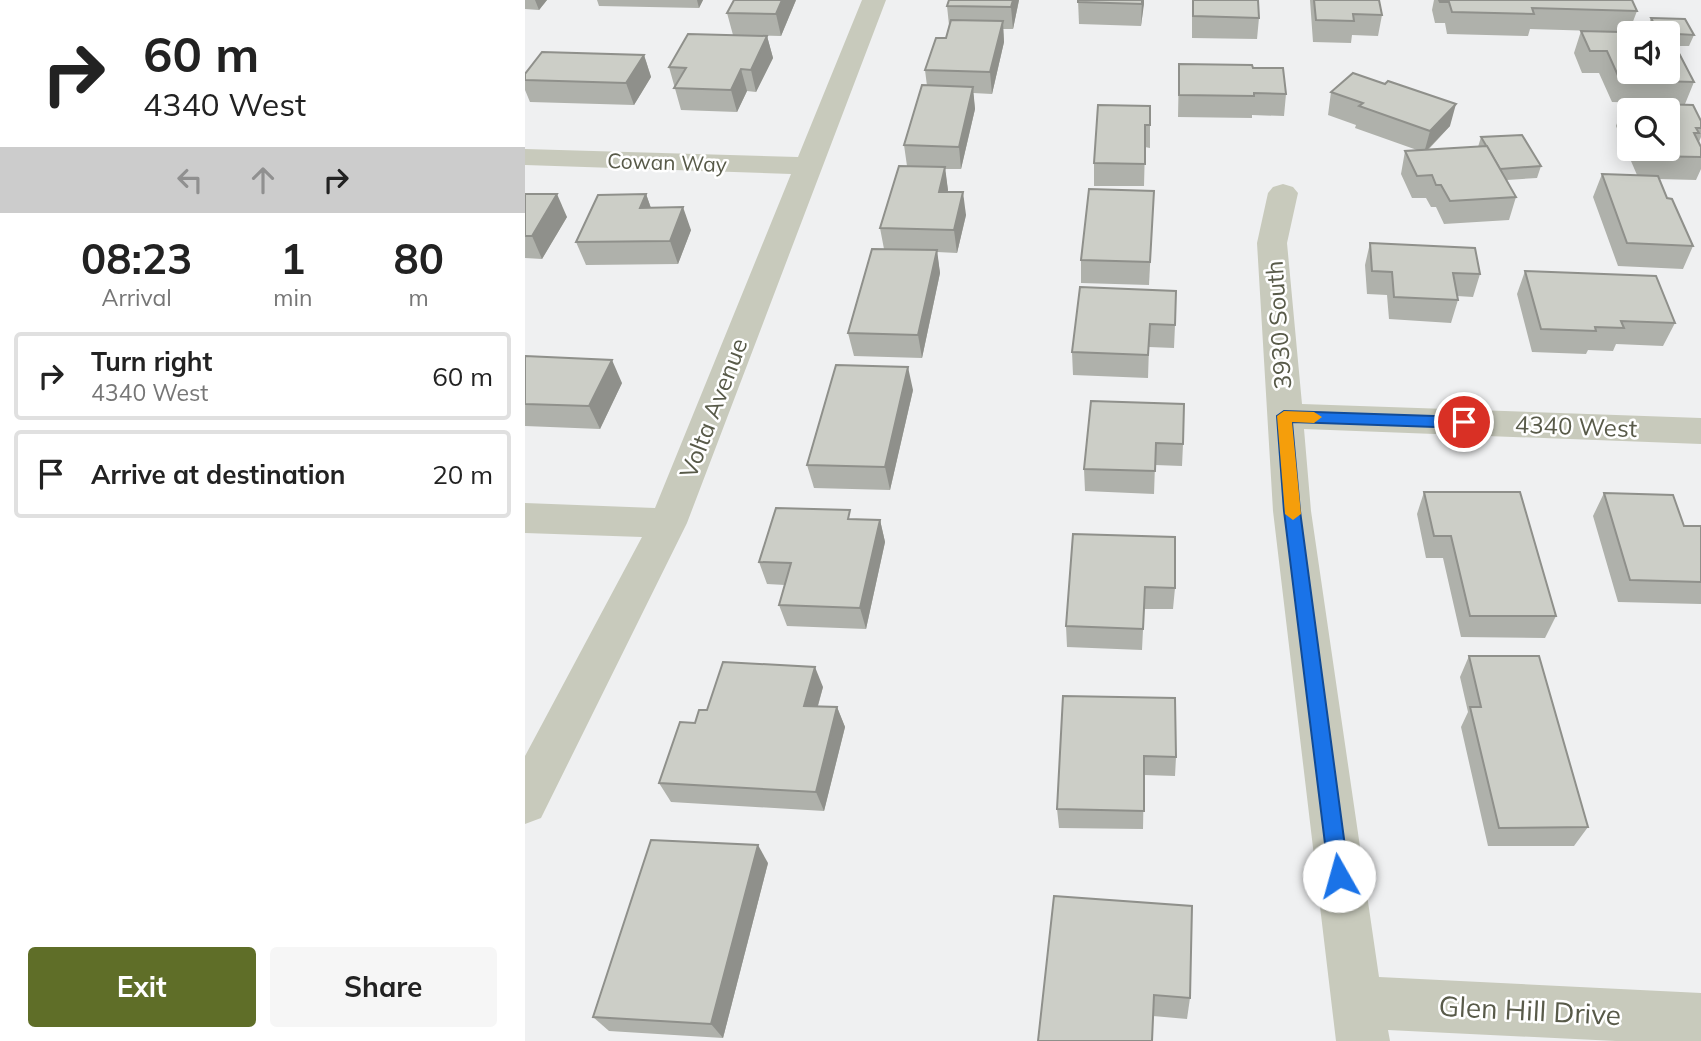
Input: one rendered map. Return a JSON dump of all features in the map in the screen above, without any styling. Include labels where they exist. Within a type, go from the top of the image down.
[{"type":"street","name":"Volta Avenue","points":[[525,803],[565,722],[630,605],[668,523],[874,0]]},
{"type":"street","name":"Cowan Way","points":[[525,158],[809,166]]},
{"type":"street","name":"3930 South","points":[[1283,193],[1272,243],[1292,511],[1339,876],[1361,1022]]},
{"type":"street","name":"4340 West","points":[[1284,416],[1701,430]]},
{"type":"street","points":[[525,518],[668,523]]},
{"type":"street","name":"Glen Hill Drive","points":[[1361,1022],[1701,1018]]},
{"type":"building","points":[[734,0],[782,0],[776,14],[727,13]]},
{"type":"building","points":[[949,0],[1013,0],[1011,7],[947,6]]},
{"type":"building","points":[[1142,0],[1142,4],[1078,2]]},
{"type":"building","points":[[1193,0],[1258,0],[1259,18],[1193,16]]},
{"type":"building","points":[[1314,0],[1379,0],[1382,15],[1353,14],[1354,21],[1316,20]]},
{"type":"building","points":[[1439,0],[1632,0],[1637,11],[1532,8],[1534,14],[1452,12],[1449,2]]},
{"type":"building","points":[[1651,18],[1685,19],[1694,35],[1680,34],[1680,21],[1653,21]]},
{"type":"building","points":[[951,20],[1003,21],[990,72],[925,70],[936,38],[946,38]]},
{"type":"building","points":[[1581,31],[1617,32],[1617,73],[1607,51],[1590,51]]},
{"type":"building","points":[[688,34],[767,36],[751,70],[741,69],[731,90],[674,88],[686,68],[669,67]]},
{"type":"building","points":[[542,52],[644,55],[626,83],[525,80],[525,74]]},
{"type":"building","points":[[1680,56],[1694,82],[1680,82]]},
{"type":"building","points":[[1179,64],[1283,68],[1286,94],[1179,95]]},
{"type":"building","points":[[1353,73],[1385,84],[1388,81],[1456,104],[1430,131],[1359,106],[1363,103],[1331,92]]},
{"type":"building","points":[[922,85],[973,87],[959,147],[904,145]]},
{"type":"building","points":[[1098,105],[1150,106],[1150,125],[1145,125],[1145,164],[1094,163]]},
{"type":"building","points":[[1680,105],[1693,105],[1701,121],[1701,128],[1696,128],[1699,133],[1694,133],[1701,147],[1701,157],[1680,157]]},
{"type":"building","points":[[1522,135],[1541,166],[1500,169],[1481,137]]},
{"type":"building","points":[[1487,146],[1516,197],[1450,201],[1441,185],[1436,185],[1432,175],[1417,176],[1405,151]]},
{"type":"building","points":[[899,166],[945,167],[939,192],[963,192],[954,230],[880,228]]},
{"type":"building","points":[[1602,174],[1658,176],[1667,198],[1672,199],[1693,246],[1627,243]]},
{"type":"building","points":[[1089,189],[1154,191],[1150,262],[1081,260]]},
{"type":"building","points":[[525,194],[557,194],[532,236],[525,236]]},
{"type":"building","points":[[646,194],[640,208],[683,207],[670,241],[576,242],[598,195]]},
{"type":"building","points":[[1370,243],[1475,248],[1480,274],[1453,273],[1458,300],[1394,297],[1392,272],[1372,271]]},
{"type":"building","points":[[872,249],[937,250],[918,335],[848,333]]},
{"type":"building","points":[[1525,271],[1656,276],[1675,323],[1621,321],[1624,328],[1595,327],[1596,331],[1541,329]]},
{"type":"building","points":[[1080,287],[1176,291],[1175,325],[1150,324],[1148,355],[1072,352]]},
{"type":"building","points":[[525,356],[612,360],[589,406],[525,404]]},
{"type":"building","points":[[836,365],[908,367],[885,467],[807,465]]},
{"type":"building","points":[[1091,401],[1184,404],[1183,444],[1156,443],[1155,471],[1084,469]]},
{"type":"building","points":[[1424,492],[1520,492],[1556,616],[1470,616],[1451,536],[1434,536]]},
{"type":"building","points":[[1604,493],[1673,495],[1684,526],[1701,526],[1701,582],[1630,580]]},
{"type":"building","points":[[776,508],[850,510],[848,519],[880,520],[860,608],[779,605],[791,563],[759,562]]},
{"type":"building","points":[[1073,534],[1175,537],[1175,588],[1145,587],[1143,629],[1066,626]]},
{"type":"building","points":[[1469,656],[1539,656],[1588,827],[1499,828],[1470,707],[1481,707]]},
{"type":"building","points":[[723,662],[815,667],[804,706],[837,707],[816,792],[659,783],[680,722],[695,723],[699,710],[707,710]]},
{"type":"building","points":[[1063,696],[1175,698],[1176,757],[1144,756],[1144,811],[1057,809]]},
{"type":"building","points":[[651,840],[758,845],[711,1024],[593,1017]]},
{"type":"building","points":[[1054,896],[1192,906],[1190,998],[1154,995],[1152,1041],[1038,1041]]},
{"type":"slow traffic","points":[[1293,514],[1284,416],[1314,417]]},
{"type":"route","points":[[1339,876],[1292,511],[1284,416],[1464,422]]}]
